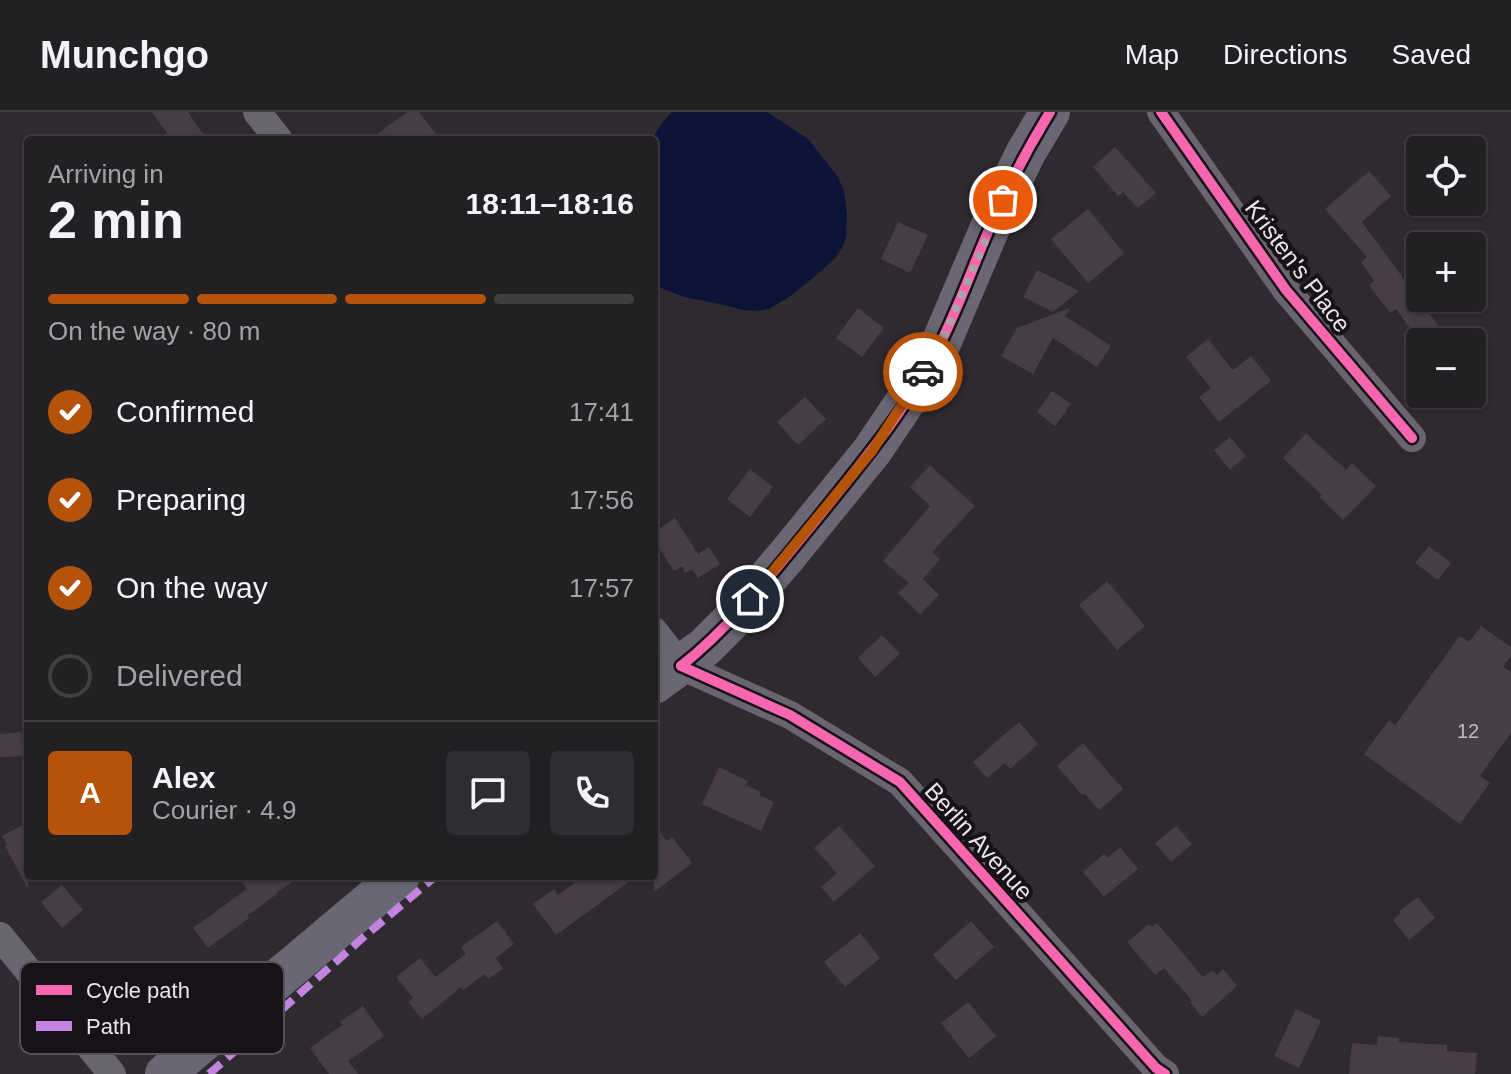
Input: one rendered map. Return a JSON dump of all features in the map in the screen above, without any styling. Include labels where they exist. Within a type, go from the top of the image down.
[{"type":"main road","points":[[667,675],[705,647],[730,622],[872,451],[941,343],[992,223],[1025,154],[1050,112]]},
{"type":"main road","points":[[284,974],[395,880]]},
{"type":"main road","points":[[165,1074],[189,1054]]},
{"type":"street","points":[[257,112],[276,136]]},
{"type":"street","name":"Kristen's Place","points":[[1161,112],[1286,290],[1412,438]]},
{"type":"street","points":[[658,645],[667,675]]},
{"type":"street","name":"Berlin Avenue","points":[[667,675],[790,715],[900,782],[1145,1056],[1165,1074]]},
{"type":"street","points":[[0,936],[21,962]]},
{"type":"street","points":[[96,1054],[112,1074]]},
{"type":"water","points":[[672,112],[767,112],[808,139],[838,177],[844,191],[846,237],[835,258],[789,297],[769,309],[743,310],[684,297],[658,287],[658,136],[654,136]]},
{"type":"building","points":[[152,112],[188,112],[204,136],[169,136]]},
{"type":"building","points":[[407,112],[419,112],[438,136],[374,136]]},
{"type":"building","points":[[1115,147],[1156,193],[1138,208],[1123,192],[1118,196],[1093,167]]},
{"type":"building","points":[[1369,171],[1391,196],[1362,222],[1406,282],[1406,312],[1428,312],[1440,328],[1410,328],[1396,309],[1390,313],[1369,285],[1374,281],[1361,262],[1367,257],[1325,209]]},
{"type":"building","points":[[1088,209],[1124,253],[1088,283],[1051,239]]},
{"type":"building","points":[[898,222],[928,235],[910,273],[881,259]]},
{"type":"building","points":[[1037,270],[1079,291],[1053,312],[1023,297]]},
{"type":"building","points":[[858,308],[884,328],[862,357],[836,338]]},
{"type":"building","points":[[1070,308],[1065,316],[1111,346],[1097,367],[1053,338],[1033,374],[1001,356],[1017,328]]},
{"type":"building","points":[[1208,339],[1233,370],[1251,356],[1271,381],[1219,422],[1199,397],[1211,388],[1186,357]]},
{"type":"building","points":[[1052,391],[1071,404],[1055,426],[1037,412]]},
{"type":"building","points":[[805,397],[826,419],[798,445],[777,422]]},
{"type":"building","points":[[1306,433],[1346,470],[1352,463],[1376,486],[1343,520],[1283,458]]},
{"type":"building","points":[[1230,437],[1246,456],[1230,470],[1214,450]]},
{"type":"building","points":[[930,465],[975,506],[932,552],[940,559],[923,579],[939,595],[920,614],[898,593],[909,583],[883,561],[930,506],[910,487]]},
{"type":"building","points":[[750,469],[773,487],[750,517],[727,499]]},
{"type":"building","points":[[675,518],[698,554],[709,547],[720,564],[698,578],[692,569],[685,573],[682,566],[674,571],[658,546],[658,529]]},
{"type":"building","points":[[1429,546],[1451,563],[1438,580],[1415,563]]},
{"type":"building","points":[[1107,581],[1145,626],[1117,650],[1079,605]]},
{"type":"building","points":[[1481,626],[1511,647],[1511,656],[1503,667],[1511,672],[1511,733],[1480,776],[1490,783],[1460,824],[1364,754],[1389,720],[1395,725],[1460,636],[1469,642]]},
{"type":"building","points":[[882,635],[900,654],[875,677],[858,658]]},
{"type":"building","points":[[1019,722],[1038,744],[1010,769],[1005,763],[987,778],[973,762]]},
{"type":"building","points":[[21,732],[23,756],[0,757],[0,734]]},
{"type":"building","points":[[1083,743],[1123,789],[1099,810],[1057,766]]},
{"type":"building","points":[[719,767],[748,781],[746,785],[774,802],[761,831],[702,804]]},
{"type":"building","points":[[24,824],[24,880],[28,880],[28,889],[5,846],[2,836]]},
{"type":"building","points":[[839,826],[875,866],[834,902],[821,887],[837,873],[814,848]]},
{"type":"building","points":[[1176,826],[1192,844],[1171,862],[1155,843]]},
{"type":"building","points":[[658,830],[667,841],[672,837],[692,863],[654,892],[654,880],[658,880]]},
{"type":"building","points":[[1120,847],[1138,869],[1104,897],[1083,872],[1104,854],[1107,858]]},
{"type":"building","points":[[248,880],[296,880],[208,948],[193,928],[247,889],[243,883]]},
{"type":"building","points":[[579,880],[632,880],[556,935],[533,904],[554,889],[558,895]]},
{"type":"building","points":[[62,885],[83,910],[62,928],[41,902]]},
{"type":"building","points":[[1418,897],[1435,918],[1409,940],[1393,920],[1401,913],[1399,911]]},
{"type":"building","points":[[497,921],[514,944],[496,958],[503,969],[488,979],[485,974],[463,990],[461,987],[422,1019],[408,1002],[413,998],[396,977],[420,958],[435,977],[466,954],[461,947]]},
{"type":"building","points":[[971,921],[994,947],[956,980],[933,955]]},
{"type":"building","points":[[1157,923],[1203,977],[1212,970],[1217,975],[1223,969],[1237,986],[1202,1017],[1164,968],[1155,975],[1127,942],[1149,924],[1152,927]]},
{"type":"building","points":[[860,933],[880,958],[845,987],[824,962]]},
{"type":"building","points":[[968,1002],[996,1036],[969,1058],[941,1023]]},
{"type":"building","points":[[363,1006],[384,1036],[348,1061],[358,1074],[329,1074],[310,1048]]},
{"type":"building","points":[[1296,1009],[1321,1021],[1299,1068],[1274,1056]]},
{"type":"building","points":[[1378,1036],[1399,1038],[1399,1042],[1447,1045],[1447,1051],[1477,1053],[1475,1074],[1349,1074],[1352,1043],[1377,1045]]},
{"type":"marked path","points":[[284,1008],[431,880]]},
{"type":"marked path","points":[[209,1074],[232,1054]]},
{"type":"cycle path","points":[[681,666],[752,597],[850,478],[899,412],[941,342],[1004,196],[1050,112]]},
{"type":"cycle path","points":[[1161,112],[1286,290],[1412,438]]},
{"type":"cycle path","points":[[681,666],[790,715],[900,782],[1156,1068],[1165,1074]]},
{"type":"way so far","points":[[923,372],[941,343],[1003,200]]},
{"type":"route","points":[[750,599],[872,451],[923,372]]}]
